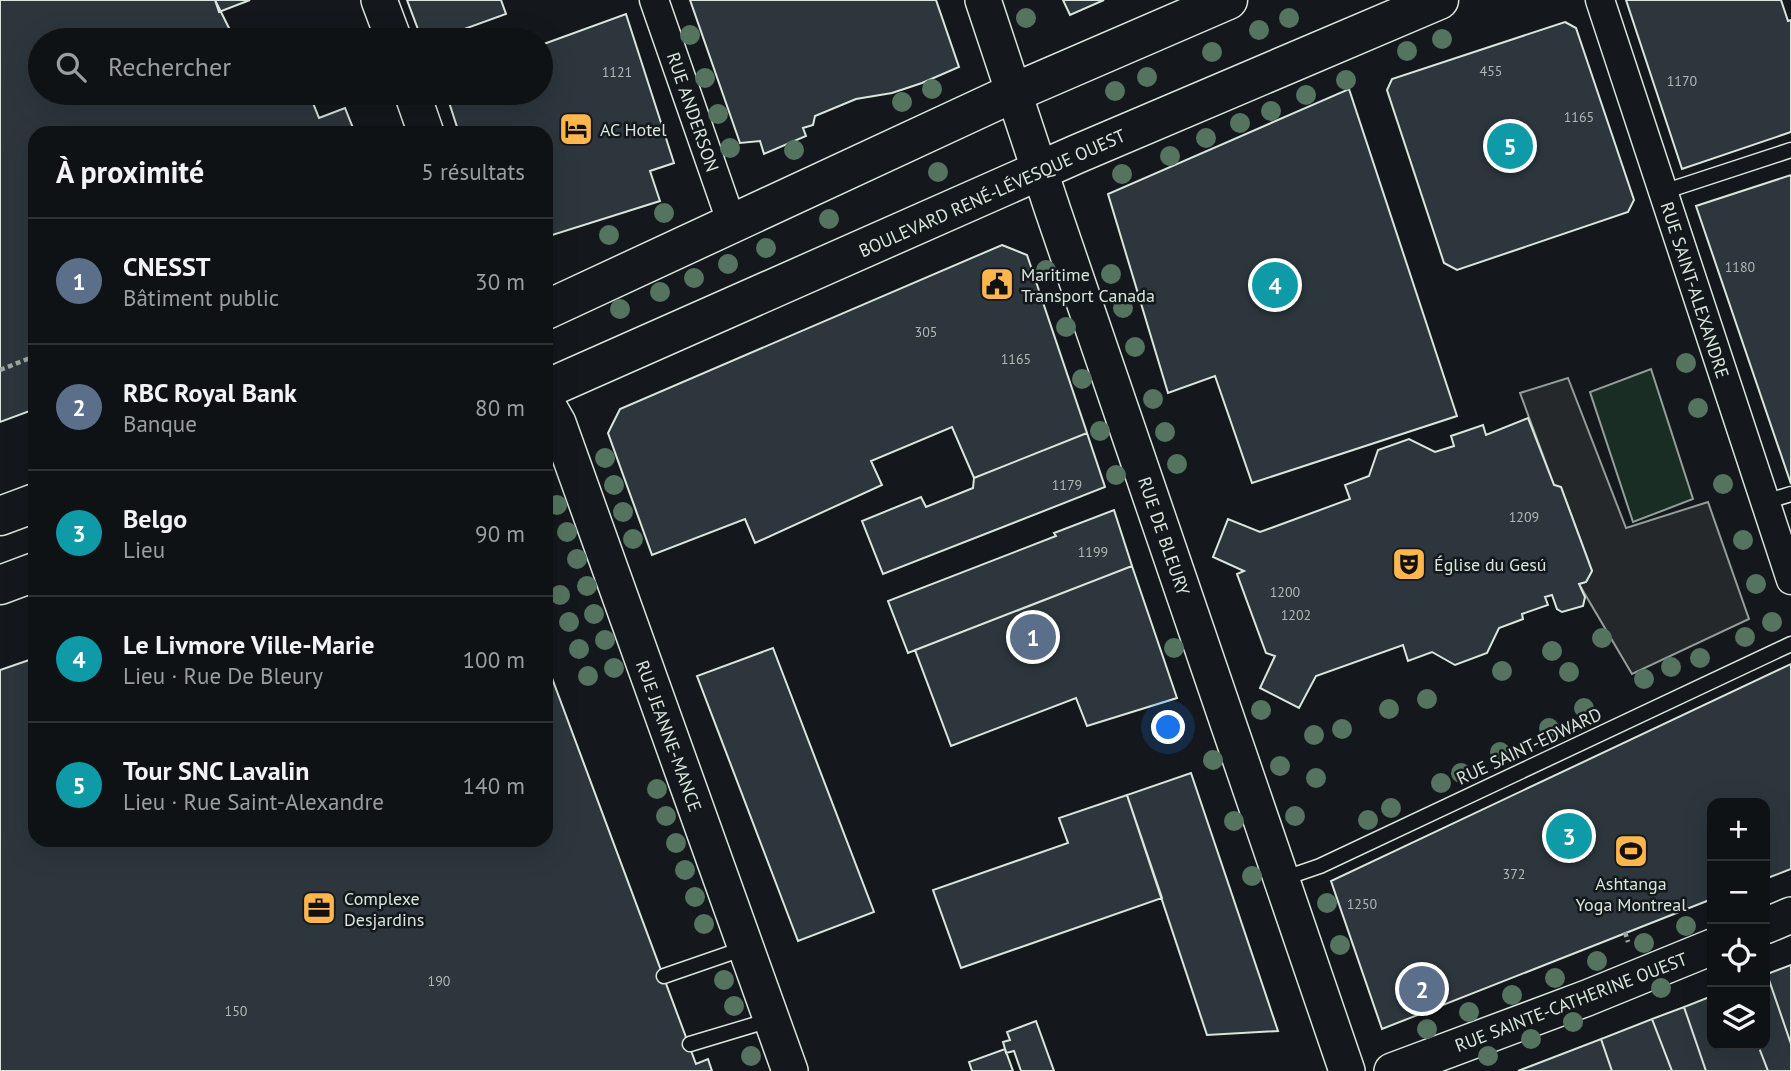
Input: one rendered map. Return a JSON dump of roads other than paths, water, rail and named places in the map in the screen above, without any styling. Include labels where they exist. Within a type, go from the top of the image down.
[{"type":"main road","points":[[553,307],[1013,93],[1228,0]]},
{"type":"main road","name":"BOULEVARD RENÉ-LÉVESQUE OUEST","points":[[553,386],[1040,171],[1440,0]]},
{"type":"main road","points":[[0,516],[28,506]]},
{"type":"main road","points":[[0,585],[28,575]]},
{"type":"street","points":[[379,0],[390,28]]},
{"type":"street","name":"RUE ANDERSON","points":[[654,0],[732,224]]},
{"type":"street","name":"RUE DE BLEURY","points":[[984,0],[1013,93],[1348,1071]]},
{"type":"street","name":"RUE SAINT-ALEXANDRE","points":[[1600,0],[1663,192],[1778,498],[1791,580]]},
{"type":"street","points":[[416,105],[424,126]]},
{"type":"street","name":"RUE JEANNE-MANCE","points":[[553,414],[790,1071]]},
{"type":"street","points":[[1770,924],[1791,915]]},
{"type":"street","name":"RUE SAINTE-CATHERINE OUEST","points":[[1392,1071],[1587,998],[1707,949]]},
{"type":"lane","points":[[1663,192],[1791,150]]},
{"type":"lane","name":"RUE SAINT-EDWARD","points":[[1282,878],[1320,866],[1791,644]]},
{"type":"lane","points":[[664,976],[745,948]]},
{"type":"lane","points":[[690,1044],[770,1020]]},
{"type":"place","name":"AC Hotel","points":[[576,129]]},
{"type":"place","name":"Tour SNC Lavalin","points":[[1510,146]]},
{"type":"place","name":"Maritime Transport Canada","points":[[997,284]]},
{"type":"place","name":"Le Livmore Ville-Marie","points":[[1275,285]]},
{"type":"place","name":"Église du Gesú","points":[[1409,564]]},
{"type":"place","name":"CNESST","points":[[1033,637]]},
{"type":"place","name":"Belgo","points":[[1569,836]]},
{"type":"place","name":"Ashtanga Yoga Montreal","points":[[1631,851]]},
{"type":"place","name":"Complexe Desjardins","points":[[319,908]]},
{"type":"place","name":"RBC Royal Bank","points":[[1422,989]]}]
